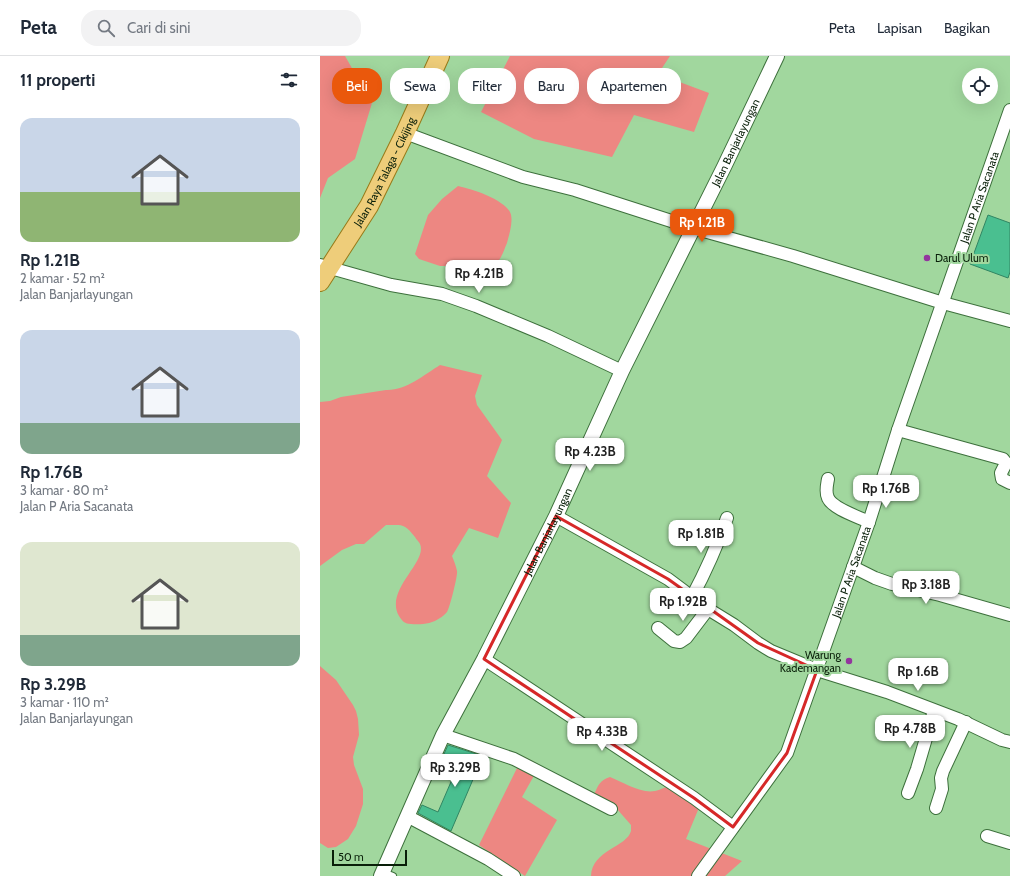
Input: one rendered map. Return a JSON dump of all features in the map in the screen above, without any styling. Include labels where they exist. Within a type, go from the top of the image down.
[{"type":"main road","name":"Jalan Raya Talaga - Cikijing","points":[[323,272],[369,206],[405,133],[440,56]]},
{"type":"street","name":"Jalan Banjarlayungan","points":[[386,875],[407,816],[443,735],[484,659],[556,516],[622,371],[777,56]]},
{"type":"street","name":"Jalan P Aria Sacanata","points":[[698,876],[787,753],[869,522],[898,430],[943,302],[1004,145],[1010,110]]},
{"type":"street","points":[[405,133],[523,177],[575,190],[693,228],[793,256],[1010,321]]},
{"type":"street","points":[[323,272],[442,294],[476,306],[548,336],[622,371]]},
{"type":"street","points":[[898,430],[1003,459],[1006,463],[1001,474],[1002,479],[1010,483]]},
{"type":"street","points":[[828,479],[826,491],[828,499],[839,508],[869,522]]},
{"type":"street","points":[[556,516],[661,575],[708,609],[771,651],[817,670],[887,692],[966,722],[1002,740],[1010,742]]},
{"type":"street","points":[[692,597],[713,557],[727,518]]},
{"type":"street","points":[[853,567],[875,578],[892,584],[1010,615]]},
{"type":"street","points":[[658,628],[674,641],[680,642],[686,638],[708,609]]},
{"type":"street","points":[[484,659],[694,798],[733,827]]},
{"type":"street","points":[[908,793],[917,769],[934,711]]},
{"type":"street","points":[[936,808],[942,789],[941,778],[943,770],[966,722]]},
{"type":"street","points":[[443,735],[514,759],[611,809]]},
{"type":"street","points":[[407,816],[488,859],[514,876]]},
{"type":"street","points":[[987,836],[1010,843]]},
{"type":"highlighted area","points":[[556,516],[668,579],[758,643],[817,670],[787,753],[733,827],[694,798],[484,659]]},
{"type":"shaded area","points":[[320,56],[345,56],[352,68],[332,68],[332,104],[372,104],[355,159],[328,178],[320,198]]},
{"type":"shaded area","points":[[510,56],[670,56],[662,68],[587,68],[587,104],[681,104],[681,83],[709,93],[694,132],[634,115],[612,157],[534,139],[481,112],[485,104],[516,104],[516,68],[504,68]]},
{"type":"shaded area","points":[[458,186],[479,192],[494,199],[506,207],[510,212],[511,223],[507,243],[500,259],[493,266],[440,266],[419,259],[415,254],[428,215],[442,199]]},
{"type":"shaded area","points":[[440,365],[482,375],[475,396],[477,405],[502,440],[487,476],[511,503],[498,538],[469,528],[452,556],[457,574],[452,598],[447,612],[442,617],[430,623],[409,624],[404,622],[399,616],[396,606],[397,596],[421,551],[420,543],[405,527],[400,525],[386,525],[364,544],[356,544],[342,550],[320,566],[320,402],[330,401],[341,397],[400,388],[414,382]]},
{"type":"shaded area","points":[[320,666],[336,680],[356,711],[359,735],[353,757],[354,765],[363,789],[363,804],[356,826],[348,839],[336,847],[328,848],[320,843]]},
{"type":"shaded area","points":[[523,756],[540,765],[522,797],[557,820],[525,876],[479,845]]},
{"type":"shaded area","points":[[610,777],[644,791],[655,791],[670,786],[703,798],[686,839],[742,861],[725,876],[591,876],[593,867],[597,860],[623,841],[631,831],[631,825],[617,809],[604,805],[594,795],[600,783]]},
{"type":"building","points":[[988,215],[1010,223],[1010,272],[1008,278],[970,264]]},
{"type":"building","points":[[448,745],[483,756],[451,831],[418,813],[422,805],[438,812],[460,761],[444,754]]},
{"type":"place","name":"Darul Ulum","points":[[927,258]]},
{"type":"place","name":"Warung Kademangan","points":[[849,661]]}]
